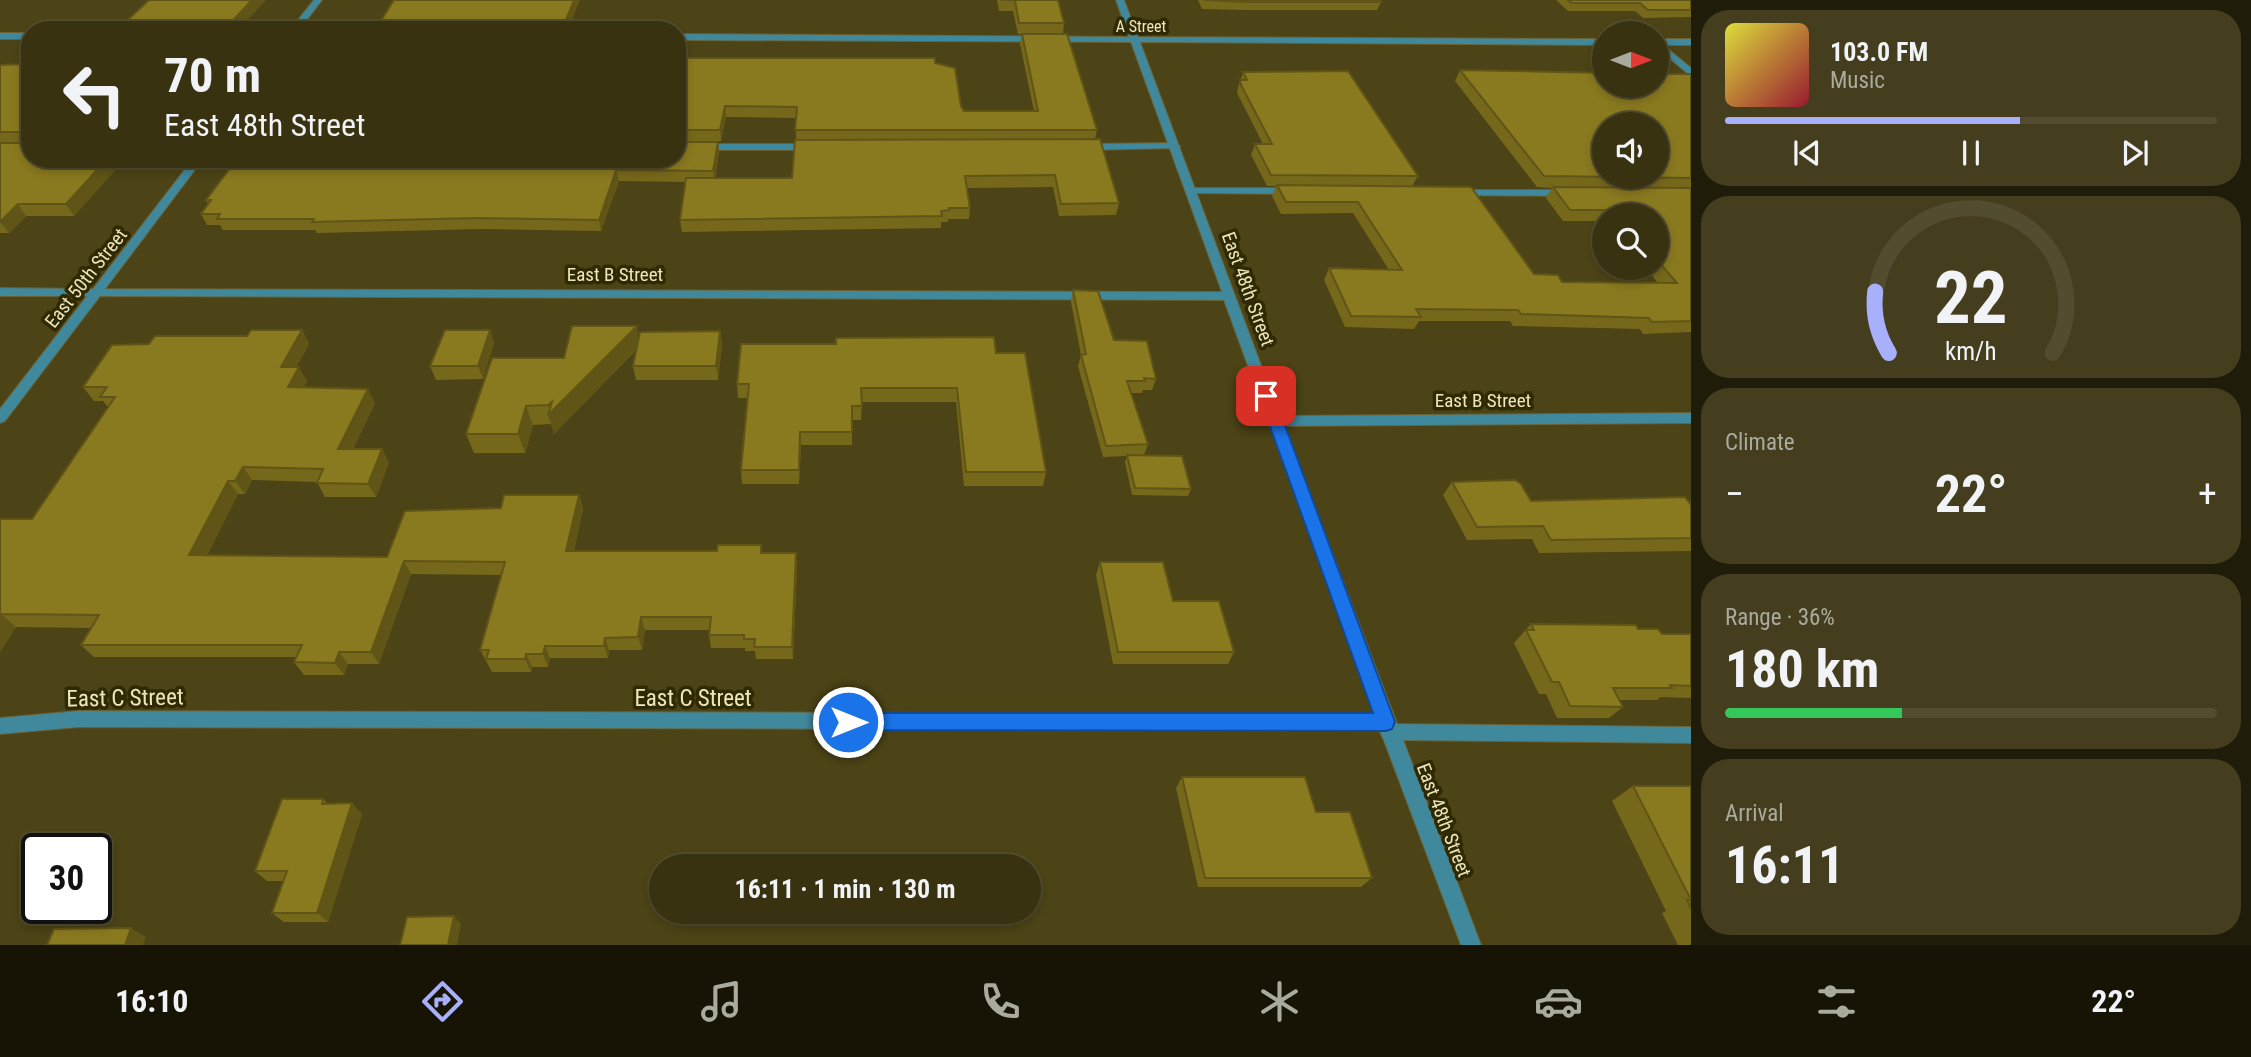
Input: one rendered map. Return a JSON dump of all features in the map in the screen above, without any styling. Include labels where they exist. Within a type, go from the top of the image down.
[{"type":"street","points":[[301,21],[318,0]]},
{"type":"street","name":"East 48th Street","points":[[1120,0],[1387,727],[1471,945]]},
{"type":"street","points":[[0,36],[21,36]]},
{"type":"street","name":"A Street","points":[[686,37],[1592,41]]},
{"type":"street","points":[[1670,42],[1691,42]]},
{"type":"street","points":[[1670,54],[1691,73]]},
{"type":"street","points":[[1079,146],[1175,146]]},
{"type":"street","points":[[686,147],[830,147]]},
{"type":"street","name":"East 50th Street","points":[[0,418],[191,168]]},
{"type":"street","points":[[1191,191],[1302,191]]},
{"type":"street","points":[[1441,192],[1580,193]]},
{"type":"street","name":"East B Street","points":[[0,292],[1230,296]]},
{"type":"street","name":"East B Street","points":[[1276,421],[1691,418]]},
{"type":"street","name":"East C Street","points":[[0,726],[78,719],[1387,727],[1691,735]]},
{"type":"building","points":[[149,0],[252,0],[232,21],[127,21]]},
{"type":"building","points":[[394,0],[574,0],[566,21],[381,21]]},
{"type":"building","points":[[1015,0],[1058,0],[1064,23],[1019,23]]},
{"type":"building","points":[[1204,0],[1379,0],[1381,2],[1247,2]]},
{"type":"building","points":[[1568,0],[1691,0],[1691,10],[1648,10],[1640,3],[1572,3]]},
{"type":"building","points":[[1022,34],[1067,34],[1097,130],[795,130],[797,107],[725,106],[720,130],[686,130],[686,58],[935,58],[935,63],[955,68],[964,111],[1038,111]]},
{"type":"building","points":[[21,64],[21,132],[0,132],[0,65]]},
{"type":"building","points":[[1460,70],[1592,73],[1592,98],[1670,98],[1670,74],[1691,74],[1691,178],[1669,178],[1669,112],[1592,112],[1592,177],[1544,176]]},
{"type":"building","points":[[1348,71],[1418,176],[1271,175],[1255,144],[1272,144],[1241,85],[1240,80],[1247,80],[1243,72]]},
{"type":"building","points":[[1100,139],[1119,203],[1061,204],[1055,175],[965,176],[970,208],[949,208],[941,211],[942,216],[680,220],[686,178],[792,178],[795,140]]},
{"type":"building","points":[[686,142],[718,142],[713,171],[616,170],[599,220],[477,218],[312,222],[314,219],[217,219],[220,214],[201,214],[211,200],[206,200],[230,168],[686,168]]},
{"type":"building","points":[[0,143],[21,143],[21,168],[99,168],[66,204],[18,204],[0,222]]},
{"type":"building","points":[[1277,185],[1471,187],[1534,274],[1558,275],[1562,282],[1677,283],[1669,274],[1669,203],[1592,203],[1592,210],[1570,210],[1553,187],[1691,188],[1691,321],[1652,322],[1649,318],[1521,314],[1518,310],[1416,309],[1421,317],[1351,316],[1329,268],[1402,270],[1358,202],[1286,202]]},
{"type":"building","points":[[1073,290],[1098,291],[1114,340],[1147,341],[1156,379],[1127,381],[1148,444],[1106,446],[1081,355],[1086,354]]},
{"type":"building","points":[[572,326],[637,326],[548,415],[552,402],[548,405],[526,406],[518,434],[466,434],[492,358],[564,358]]},
{"type":"building","points":[[251,330],[302,330],[281,367],[299,367],[288,387],[368,389],[338,449],[382,449],[368,484],[317,483],[323,469],[243,467],[235,481],[228,481],[189,555],[387,557],[405,511],[501,508],[504,495],[579,495],[566,551],[717,551],[718,545],[761,545],[761,553],[796,553],[792,647],[754,647],[755,639],[744,639],[744,635],[709,635],[711,617],[641,617],[638,637],[605,638],[604,646],[545,646],[543,654],[526,654],[525,659],[486,659],[489,650],[480,650],[505,562],[404,561],[371,652],[339,652],[335,663],[294,662],[302,645],[81,645],[99,615],[0,616],[0,519],[32,519],[115,397],[100,397],[107,387],[83,387],[112,345],[149,344],[155,336],[247,336]]},
{"type":"building","points":[[445,330],[490,330],[478,366],[430,366]]},
{"type":"building","points":[[720,331],[716,366],[633,366],[640,332]]},
{"type":"building","points":[[994,337],[996,353],[1025,353],[1046,472],[966,472],[957,388],[861,388],[862,406],[852,406],[852,432],[800,432],[799,470],[741,470],[749,384],[737,384],[741,344],[836,344],[836,338]]},
{"type":"building","points":[[1127,455],[1182,456],[1191,489],[1135,488]]},
{"type":"building","points":[[1515,480],[1521,484],[1531,501],[1685,497],[1691,505],[1691,538],[1551,540],[1543,526],[1477,527],[1452,482]]},
{"type":"building","points":[[1100,562],[1163,562],[1173,601],[1219,601],[1234,652],[1118,652]]},
{"type":"building","points":[[1531,624],[1636,625],[1638,629],[1658,629],[1662,634],[1691,634],[1691,686],[1613,688],[1623,707],[1570,706],[1559,682],[1552,682],[1526,630],[1534,630]]},
{"type":"building","points":[[1182,777],[1305,777],[1316,812],[1350,812],[1372,878],[1205,878]]},
{"type":"building","points":[[1633,786],[1691,786],[1691,900]]},
{"type":"building","points":[[282,799],[323,799],[322,804],[352,803],[317,913],[272,913],[287,871],[255,871]]},
{"type":"building","points":[[454,916],[448,945],[400,945],[407,917]]},
{"type":"building","points":[[131,928],[125,945],[47,945],[54,929]]},
{"type":"route","points":[[848,722],[1386,722],[1266,396]]}]
